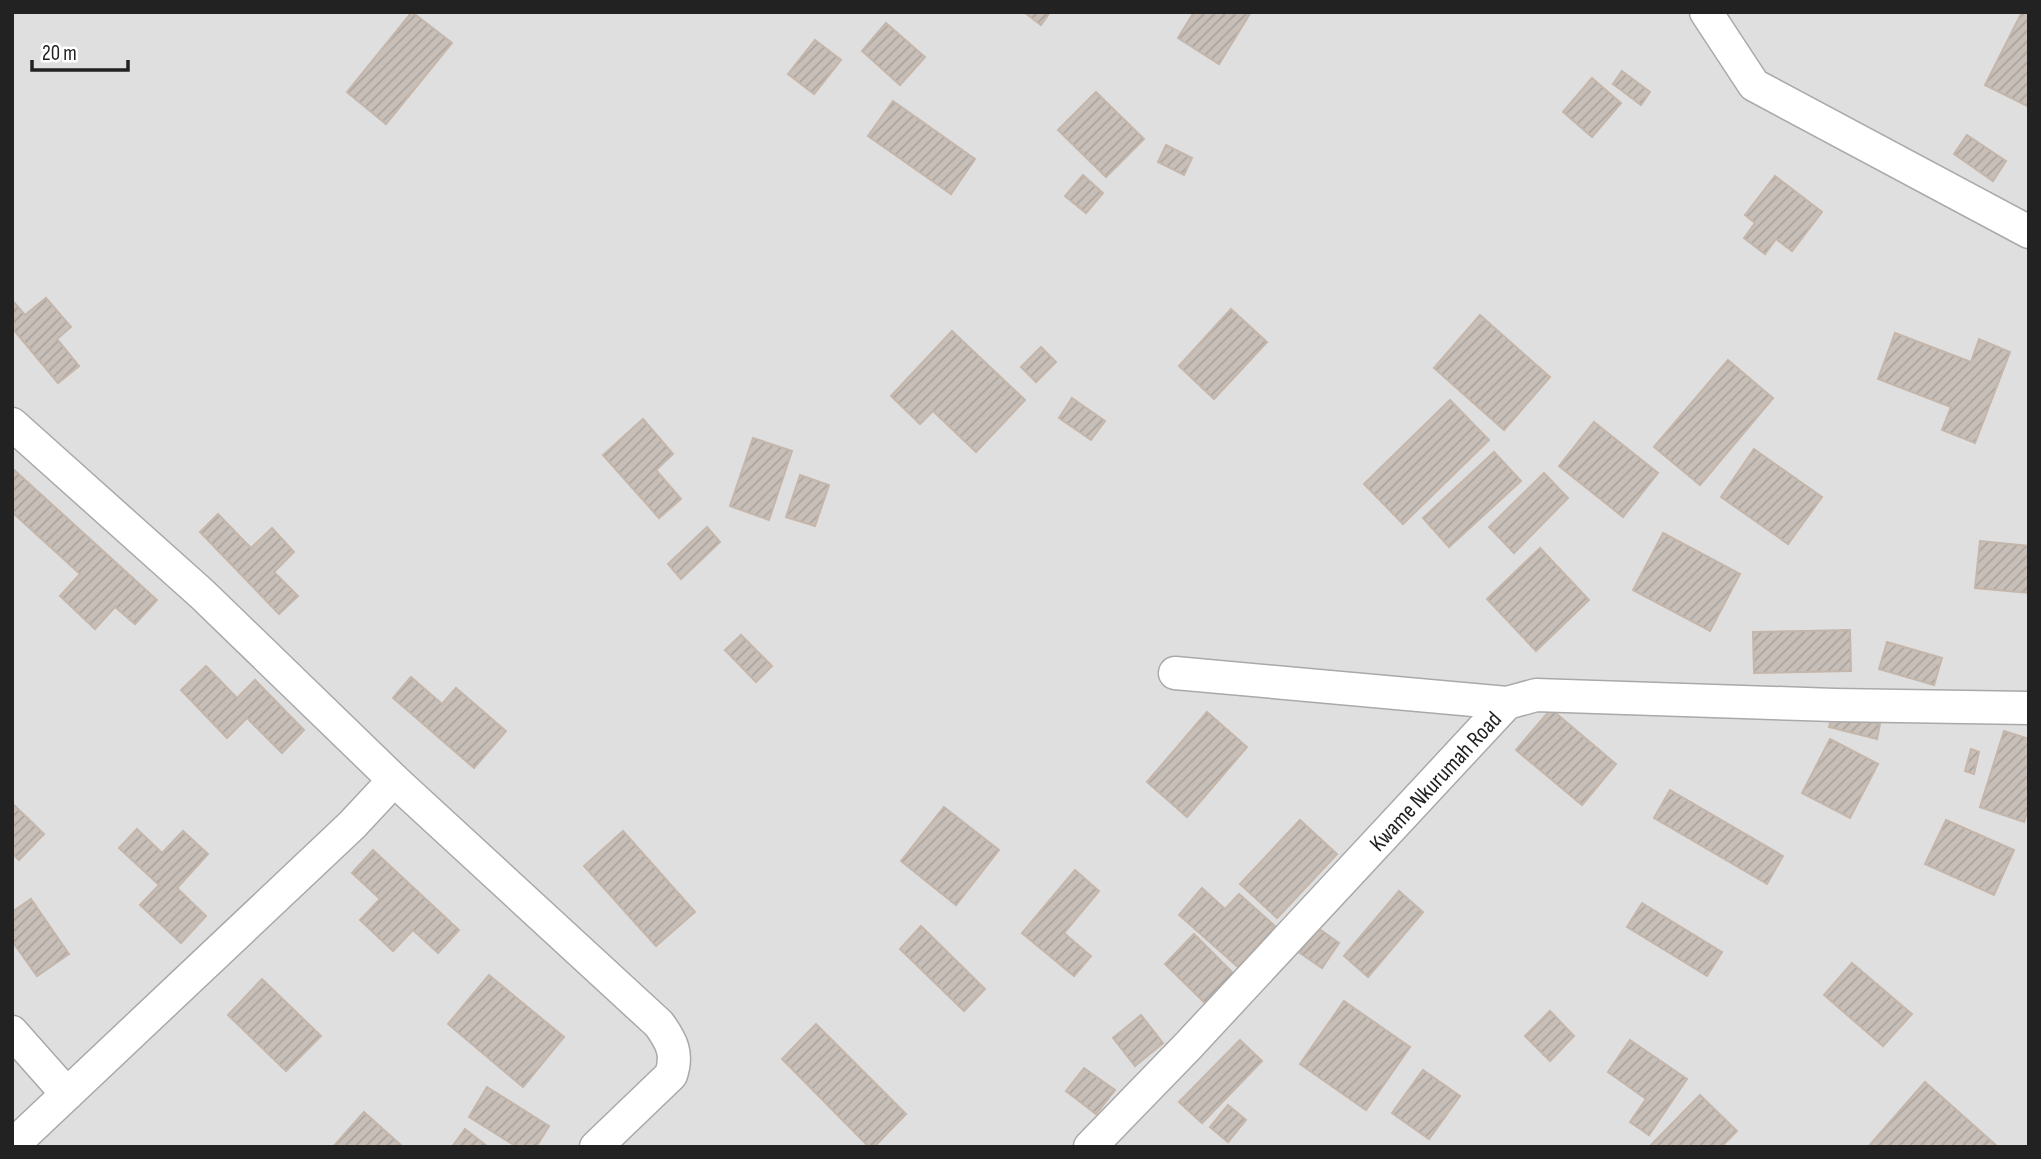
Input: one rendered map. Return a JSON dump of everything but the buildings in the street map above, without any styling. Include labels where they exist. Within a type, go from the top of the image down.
[{"type":"street","points":[[1706,12],[1754,85],[2029,232]]},
{"type":"street","points":[[12,424],[202,594],[394,780],[659,1024],[671,1041],[676,1060],[671,1075],[596,1147]]},
{"type":"street","points":[[1175,673],[1507,703]]},
{"type":"street","name":"Kwame Nkurumah Road","points":[[1090,1147],[1188,1046],[1507,703],[1536,695],[1834,705],[2029,708]]},
{"type":"street","points":[[12,1146],[352,825],[394,780]]},
{"type":"street","points":[[12,1032],[67,1094]]},
{"type":"shaded area","points":[[12,12],[2029,12],[2029,1147],[12,1147]]}]
